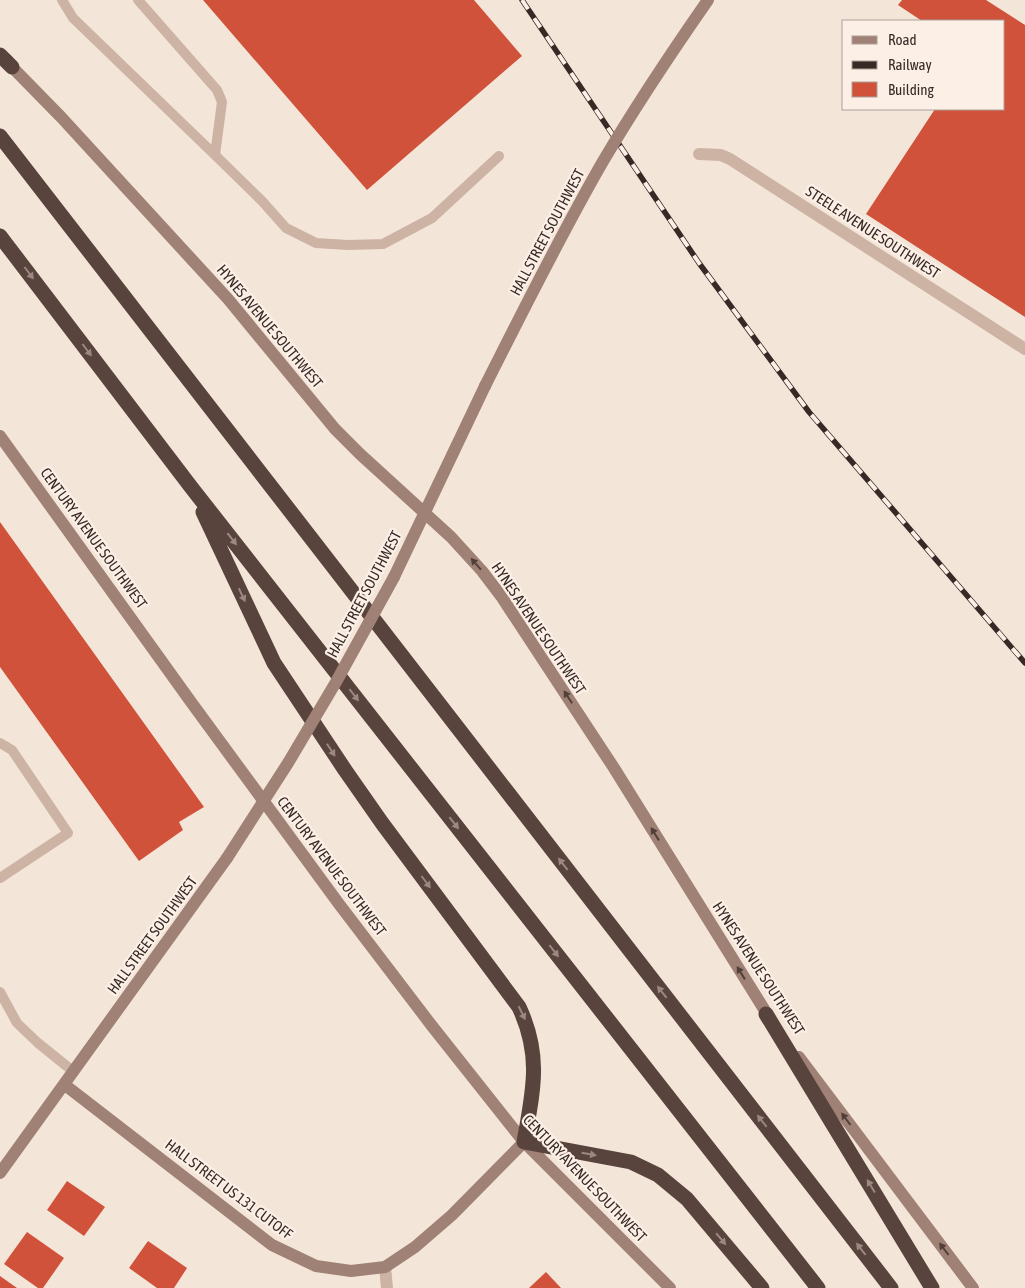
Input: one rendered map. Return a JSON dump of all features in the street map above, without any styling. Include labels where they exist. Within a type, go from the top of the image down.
[{"type":"highway","points":[[0,55],[12,67]]},
{"type":"highway","points":[[0,136],[891,1288]]},
{"type":"highway","points":[[0,236],[191,487],[818,1288]]},
{"type":"highway","points":[[191,487],[274,663],[382,823],[520,1007],[532,1042],[534,1064],[534,1085],[524,1142],[631,1162],[658,1175],[687,1199],[762,1288]]},
{"type":"highway","points":[[766,1014],[932,1288]]},
{"type":"main road","name":"HALL STREET SOUTHWEST","points":[[0,1173],[227,858],[288,763],[336,682],[394,577],[485,386],[572,216],[668,58],[708,0]]},
{"type":"main road","name":"HYNES AVENUE SOUTHWEST","points":[[0,49],[12,67],[68,124],[228,299],[335,429],[462,549],[501,596],[614,768],[766,1014],[974,1288]]},
{"type":"main road","name":"CENTURY AVENUE SOUTHWEST","points":[[0,436],[339,904],[524,1142],[670,1288]]},
{"type":"main road","name":"HALL STREET US 131 CUTOFF","points":[[65,1085],[272,1245],[316,1266],[351,1271],[385,1267],[415,1247],[452,1215],[524,1142]]},
{"type":"street","name":"STEELE AVENUE SOUTHWEST","points":[[699,154],[721,155],[730,159],[1025,349]]},
{"type":"street","points":[[385,1267],[387,1288]]},
{"type":"lane","points":[[62,0],[73,18],[262,201],[286,228],[316,243],[348,245],[383,244],[432,218],[499,156]]},
{"type":"lane","points":[[138,0],[217,90],[222,102],[215,155]]},
{"type":"lane","points":[[0,743],[12,750],[68,833],[0,878]]},
{"type":"lane","points":[[0,992],[17,1023],[40,1045],[74,1072]]},
{"type":"building","points":[[203,0],[474,0],[522,56],[367,190]]},
{"type":"building","points":[[902,0],[986,0],[1025,25],[1025,317],[866,214],[934,110],[1005,110],[1005,20],[920,20],[898,5]]},
{"type":"building","points":[[0,522],[204,807],[179,822],[183,830],[139,861],[0,667]]},
{"type":"building","points":[[67,1181],[105,1207],[84,1236],[47,1210]]},
{"type":"building","points":[[27,1232],[64,1258],[43,1288],[38,1288],[4,1264]]},
{"type":"building","points":[[148,1241],[187,1268],[174,1288],[157,1288],[129,1268]]},
{"type":"building","points":[[546,1272],[561,1288],[529,1288]]},
{"type":"building","points":[[0,1276],[17,1288],[0,1288]]},
{"type":"railway","points":[[522,0],[699,263],[809,412],[1025,663]]}]
